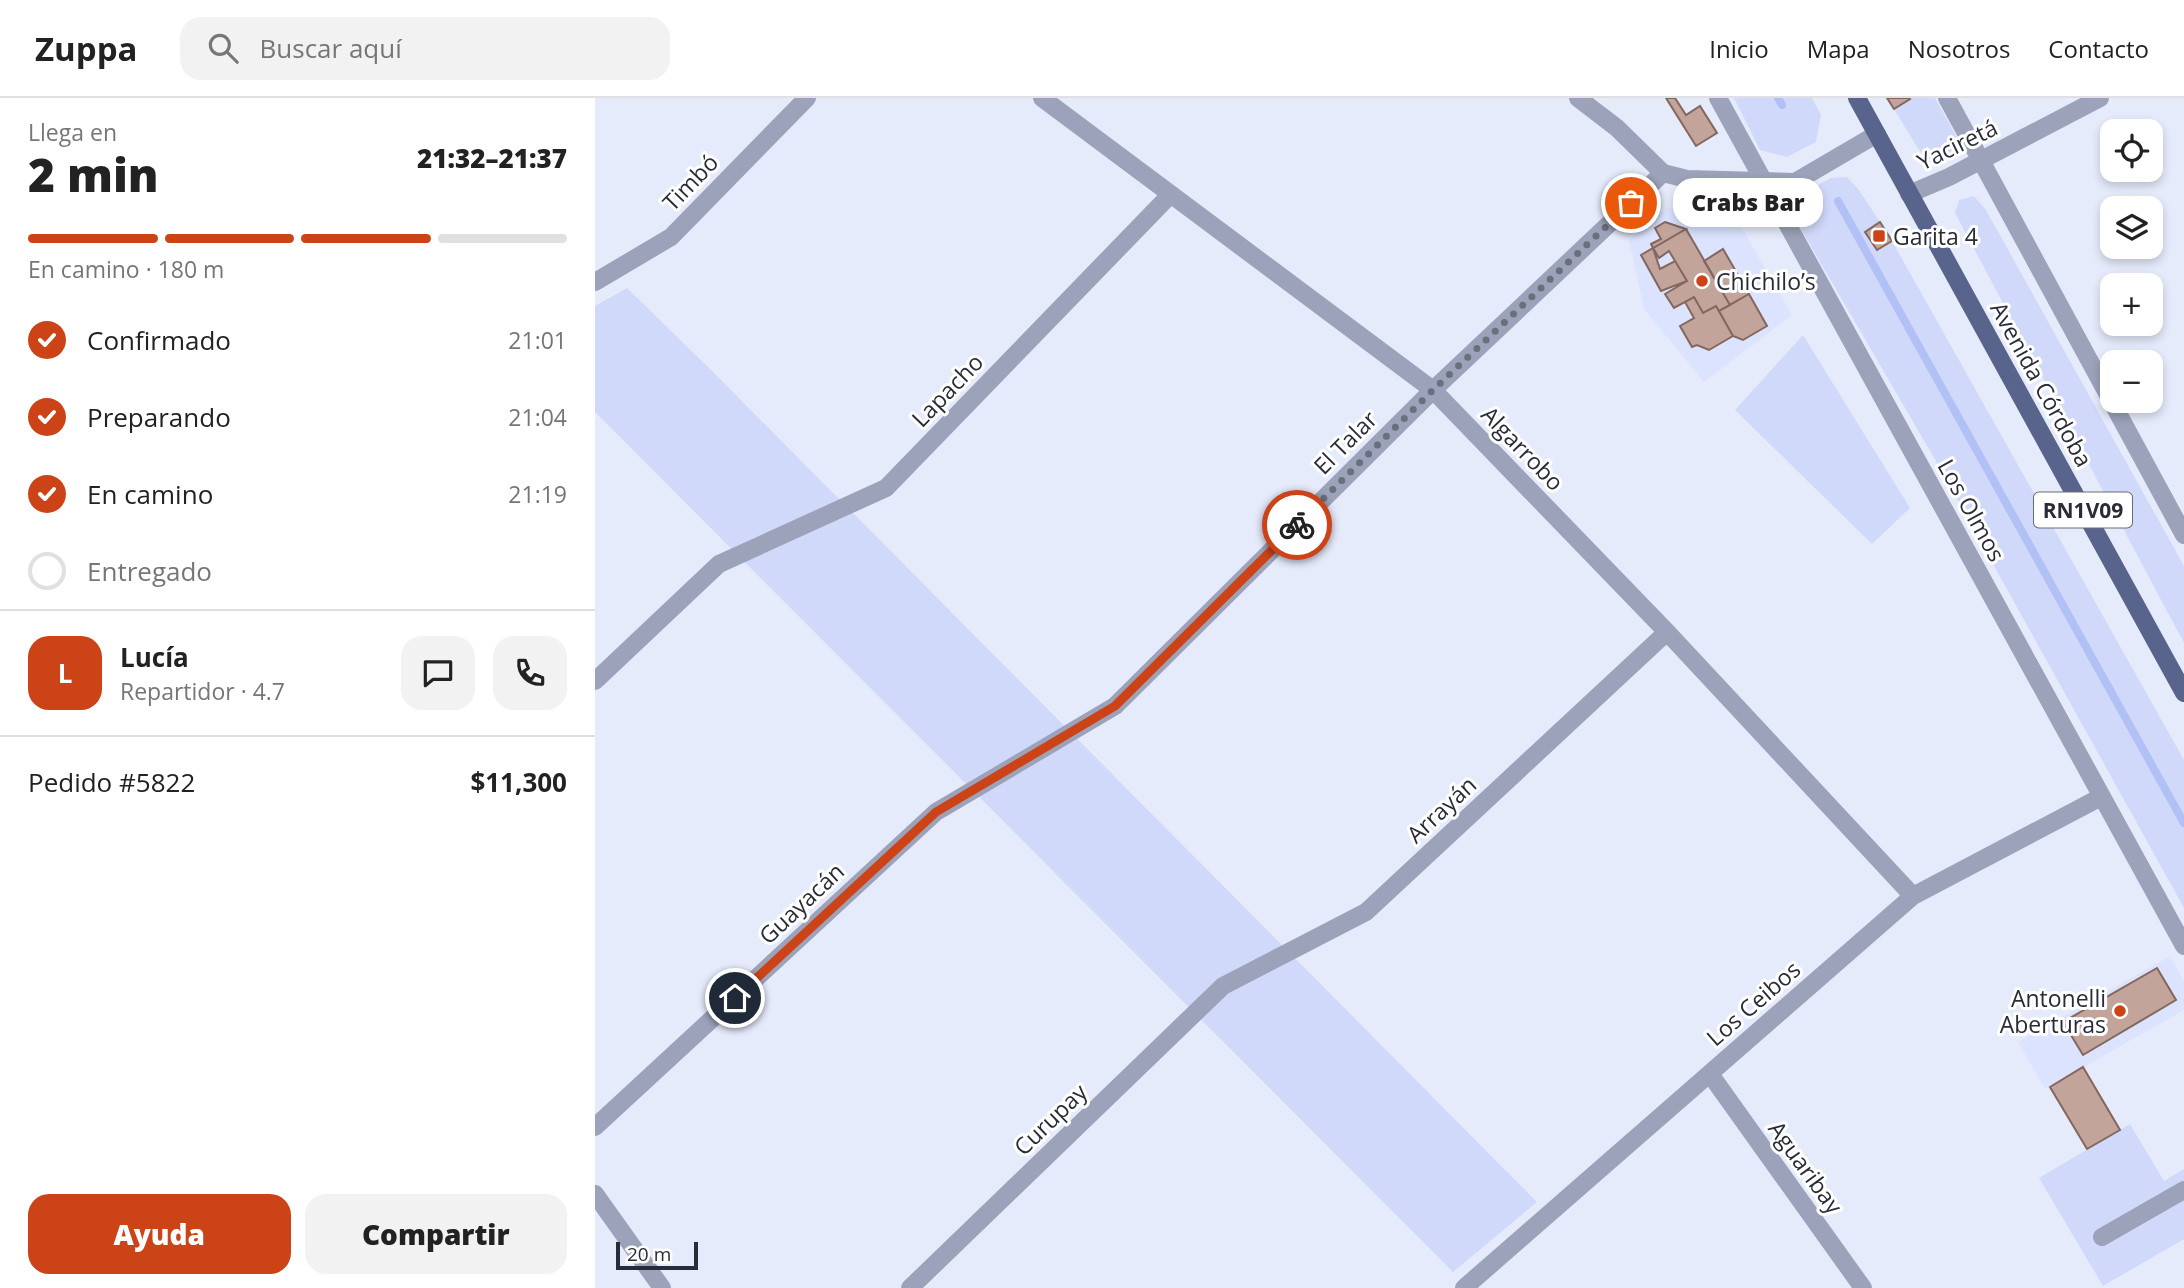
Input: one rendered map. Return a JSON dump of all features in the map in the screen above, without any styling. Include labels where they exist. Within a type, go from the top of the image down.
[{"type":"main road","name":"Avenida Córdoba","points":[[1857,98],[2184,693]]},
{"type":"street","name":"Timbó","points":[[595,282],[671,237],[807,98]]},
{"type":"street","name":"Algarrobo","points":[[1042,98],[1433,390],[1667,632],[1913,896]]},
{"type":"street","points":[[1578,98],[1617,128],[1663,173],[1687,179],[1795,182],[1877,134]]},
{"type":"street","name":"Los Olmos","points":[[1718,98],[2184,946]]},
{"type":"street","points":[[1947,98],[2184,535]]},
{"type":"street","name":"Yaciretá","points":[[1909,194],[1981,161],[2100,98]]},
{"type":"street","name":"El Talar","points":[[1022,761],[1115,706],[1433,390],[1663,173]]},
{"type":"street","name":"Lapacho","points":[[595,681],[719,564],[886,488],[1171,194]]},
{"type":"street","name":"Arrayán","points":[[1223,986],[1366,912],[1667,632]]},
{"type":"street","name":"Guayacán","points":[[595,1127],[936,812],[1022,761]]},
{"type":"street","name":"Los Ceibos","points":[[1465,1288],[1913,896],[2101,797]]},
{"type":"street","name":"Curupay","points":[[910,1288],[1223,986]]},
{"type":"street","name":"Aguaribay","points":[[1710,1074],[1863,1288]]},
{"type":"street","points":[[2102,1237],[2184,1190]]},
{"type":"street","points":[[595,1194],[662,1288]]},
{"type":"shaded area","points":[[1734,98],[1812,98],[1821,115],[1816,142],[1787,157],[1760,150]]},
{"type":"shaded area","points":[[1909,98],[1935,98],[1959,141],[1954,157],[1929,161],[1917,147],[1894,109]]},
{"type":"shaded area","points":[[1847,177],[1880,222],[1865,232],[1877,250],[1892,241],[2184,760],[2184,908],[1937,463],[1798,224],[1805,192],[1831,178]]},
{"type":"shaded area","points":[[1974,196],[1986,210],[2184,566],[2184,643],[1955,213],[1959,200]]},
{"type":"shaded area","points":[[1668,207],[1739,223],[1792,315],[1704,382],[1644,309],[1629,240]]},
{"type":"shaded area","points":[[627,288],[1537,1202],[1453,1272],[595,412],[595,306]]},
{"type":"shaded area","points":[[1803,335],[1910,508],[1872,544],[1735,410]]},
{"type":"shaded area","points":[[2170,956],[2184,981],[2184,1010],[2045,1089],[2018,1042]]},
{"type":"shaded area","points":[[2130,1124],[2164,1181],[2184,1169],[2184,1239],[2103,1286],[2039,1178]]},
{"type":"building","points":[[1666,98],[1675,98],[1686,115],[1700,106],[1717,133],[1696,146]]},
{"type":"building","points":[[1887,98],[1909,98],[1910,99],[1894,109]]},
{"type":"building","points":[[1665,222],[1686,229],[1653,248],[1651,244],[1661,239],[1655,228]]},
{"type":"building","points":[[1880,222],[1892,241],[1877,250],[1865,232]]},
{"type":"building","points":[[1686,229],[1730,305],[1719,311],[1716,306],[1703,313],[1694,297],[1674,308],[1665,294],[1687,281],[1669,251],[1659,258],[1653,248]]},
{"type":"building","points":[[1653,248],[1660,269],[1675,261],[1687,281],[1661,291],[1641,255]]},
{"type":"building","points":[[1723,249],[1749,294],[1730,305],[1704,261]]},
{"type":"building","points":[[1749,294],[1767,326],[1743,340],[1733,336],[1719,311]]},
{"type":"building","points":[[1694,297],[1703,313],[1716,306],[1733,336],[1709,350],[1697,345],[1692,347],[1680,326],[1694,318],[1685,302]]},
{"type":"building","name":"Antonelli Aberturas","points":[[2157,968],[2176,1000],[2083,1055],[2063,1022]]},
{"type":"building","points":[[2083,1067],[2120,1130],[2087,1149],[2050,1087]]},
{"type":"waterway","points":[[1778,98],[1782,105]]},
{"type":"waterway","points":[[1838,201],[2184,823]]},
{"type":"way so far","points":[[1297,525],[1433,390],[1631,203]]},
{"type":"place","name":"Crabs Bar","points":[[1631,203]]},
{"type":"place","name":"Garita 4","points":[[1879,236]]},
{"type":"place","name":"Chichilo’s","points":[[1702,281]]},
{"type":"place","name":"Antonelli Aberturas","points":[[2120,1011]]},
{"type":"route","points":[[735,998],[936,812],[1115,706],[1297,525]]}]
